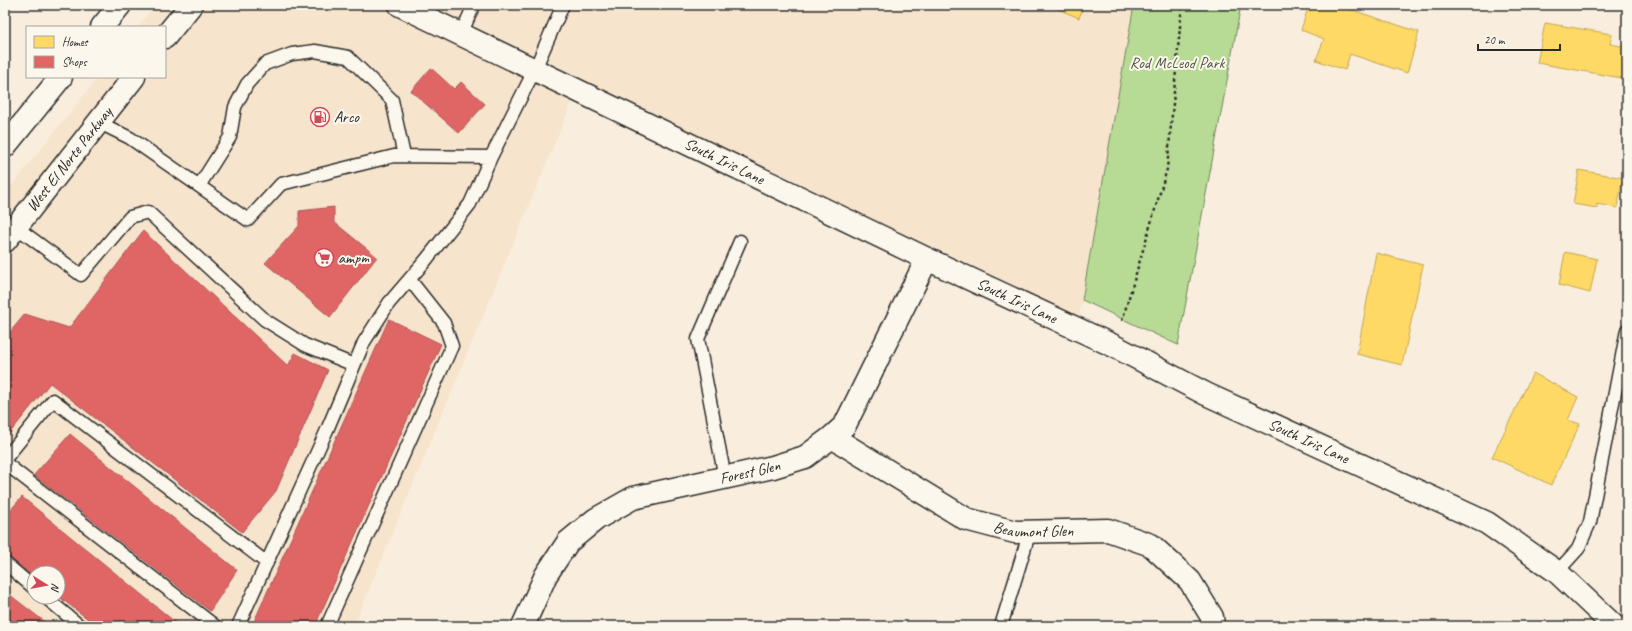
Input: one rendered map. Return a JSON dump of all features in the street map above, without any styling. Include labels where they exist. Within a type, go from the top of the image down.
[{"type":"street","points":[[103,26],[120,5]]},
{"type":"street","points":[[166,36],[191,5]]},
{"type":"street","name":"South Iris Lane","points":[[400,5],[927,259],[1114,346],[1206,394],[1487,523],[1557,572],[1614,626]]},
{"type":"street","points":[[5,146],[60,78]]},
{"type":"street","name":"West El Norte Parkway","points":[[10,234],[133,78]]},
{"type":"street","name":"Forest Glen","points":[[523,626],[550,570],[568,542],[596,519],[633,498],[773,467],[805,457],[846,425],[927,259]]},
{"type":"street","name":"Beaumont Glen","points":[[832,437],[966,519],[1015,532],[1108,530],[1151,545],[1190,581],[1212,617],[1213,626]]},
{"type":"lane","points":[[461,34],[474,5]]},
{"type":"lane","points":[[238,626],[327,430],[364,342],[389,303],[410,280],[470,204],[564,5]]},
{"type":"lane","points":[[198,186],[230,137],[235,107],[246,84],[265,64],[292,54],[315,51],[348,58],[392,100],[404,156]]},
{"type":"lane","points":[[98,122],[130,138],[248,220],[281,184],[394,156],[491,157]]},
{"type":"lane","points":[[10,234],[81,275],[130,217],[148,212],[265,320],[305,345],[354,365]]},
{"type":"lane","points":[[725,478],[698,339],[740,241]]},
{"type":"lane","points":[[327,626],[452,346],[444,323],[410,280]]},
{"type":"lane","points":[[1557,572],[1578,549],[1590,522],[1627,330]]},
{"type":"lane","points":[[5,459],[53,400],[267,563]]},
{"type":"lane","points":[[5,463],[215,626]]},
{"type":"lane","points":[[1001,626],[1030,531]]},
{"type":"lane","points":[[5,563],[26,581]]},
{"type":"lane","points":[[55,605],[80,626]]},
{"type":"path","points":[[1121,326],[1167,169],[1182,5]]},
{"type":"shaded area","points":[[155,5],[1135,5],[1077,329],[577,90],[354,626],[5,626],[5,194],[97,78],[166,78],[166,26],[139,26]]},
{"type":"green space","name":"Rod McLeod Park","points":[[1134,5],[1241,5],[1178,345],[1082,300]]},
{"type":"building: Homes","points":[[1049,5],[1084,5],[1079,18]]},
{"type":"building: Homes","points":[[1309,5],[1337,5],[1419,32],[1407,73],[1350,54],[1345,70],[1316,60],[1324,39],[1301,30]]},
{"type":"building: Homes","points":[[1545,23],[1612,34],[1610,44],[1627,47],[1627,79],[1537,63]]},
{"type":"building: Homes","points":[[1579,170],[1623,178],[1617,208],[1597,204],[1597,208],[1573,204]]},
{"type":"building: Homes","points":[[1565,252],[1597,259],[1590,293],[1559,285]]},
{"type":"building: Homes","points":[[1376,253],[1423,265],[1402,365],[1357,354]]},
{"type":"building: Homes","points":[[1533,373],[1578,397],[1568,420],[1580,424],[1551,485],[1492,457]]},
{"type":"building: Shops","points":[[431,68],[454,89],[461,82],[485,104],[459,133],[411,91]]},
{"type":"building: Shops","points":[[334,207],[334,222],[377,257],[330,317],[265,263],[299,226],[299,211]]},
{"type":"building: Shops","points":[[143,231],[288,366],[295,353],[328,370],[276,491],[242,532],[50,383],[5,439],[5,338],[25,314],[69,328]]},
{"type":"building: Shops","points":[[389,319],[441,344],[315,626],[252,626]]},
{"type":"building: Shops","points":[[70,434],[237,570],[210,611],[34,475]]},
{"type":"building: Shops","points":[[22,497],[180,626],[97,626],[66,602],[66,565],[26,565],[26,571],[5,554],[5,516]]},
{"type":"building: Shops","points":[[5,591],[50,626],[5,626]]},
{"type":"place","name":"Arco","points":[[320,117]]},
{"type":"place","name":"ampm","points":[[324,258]]}]
